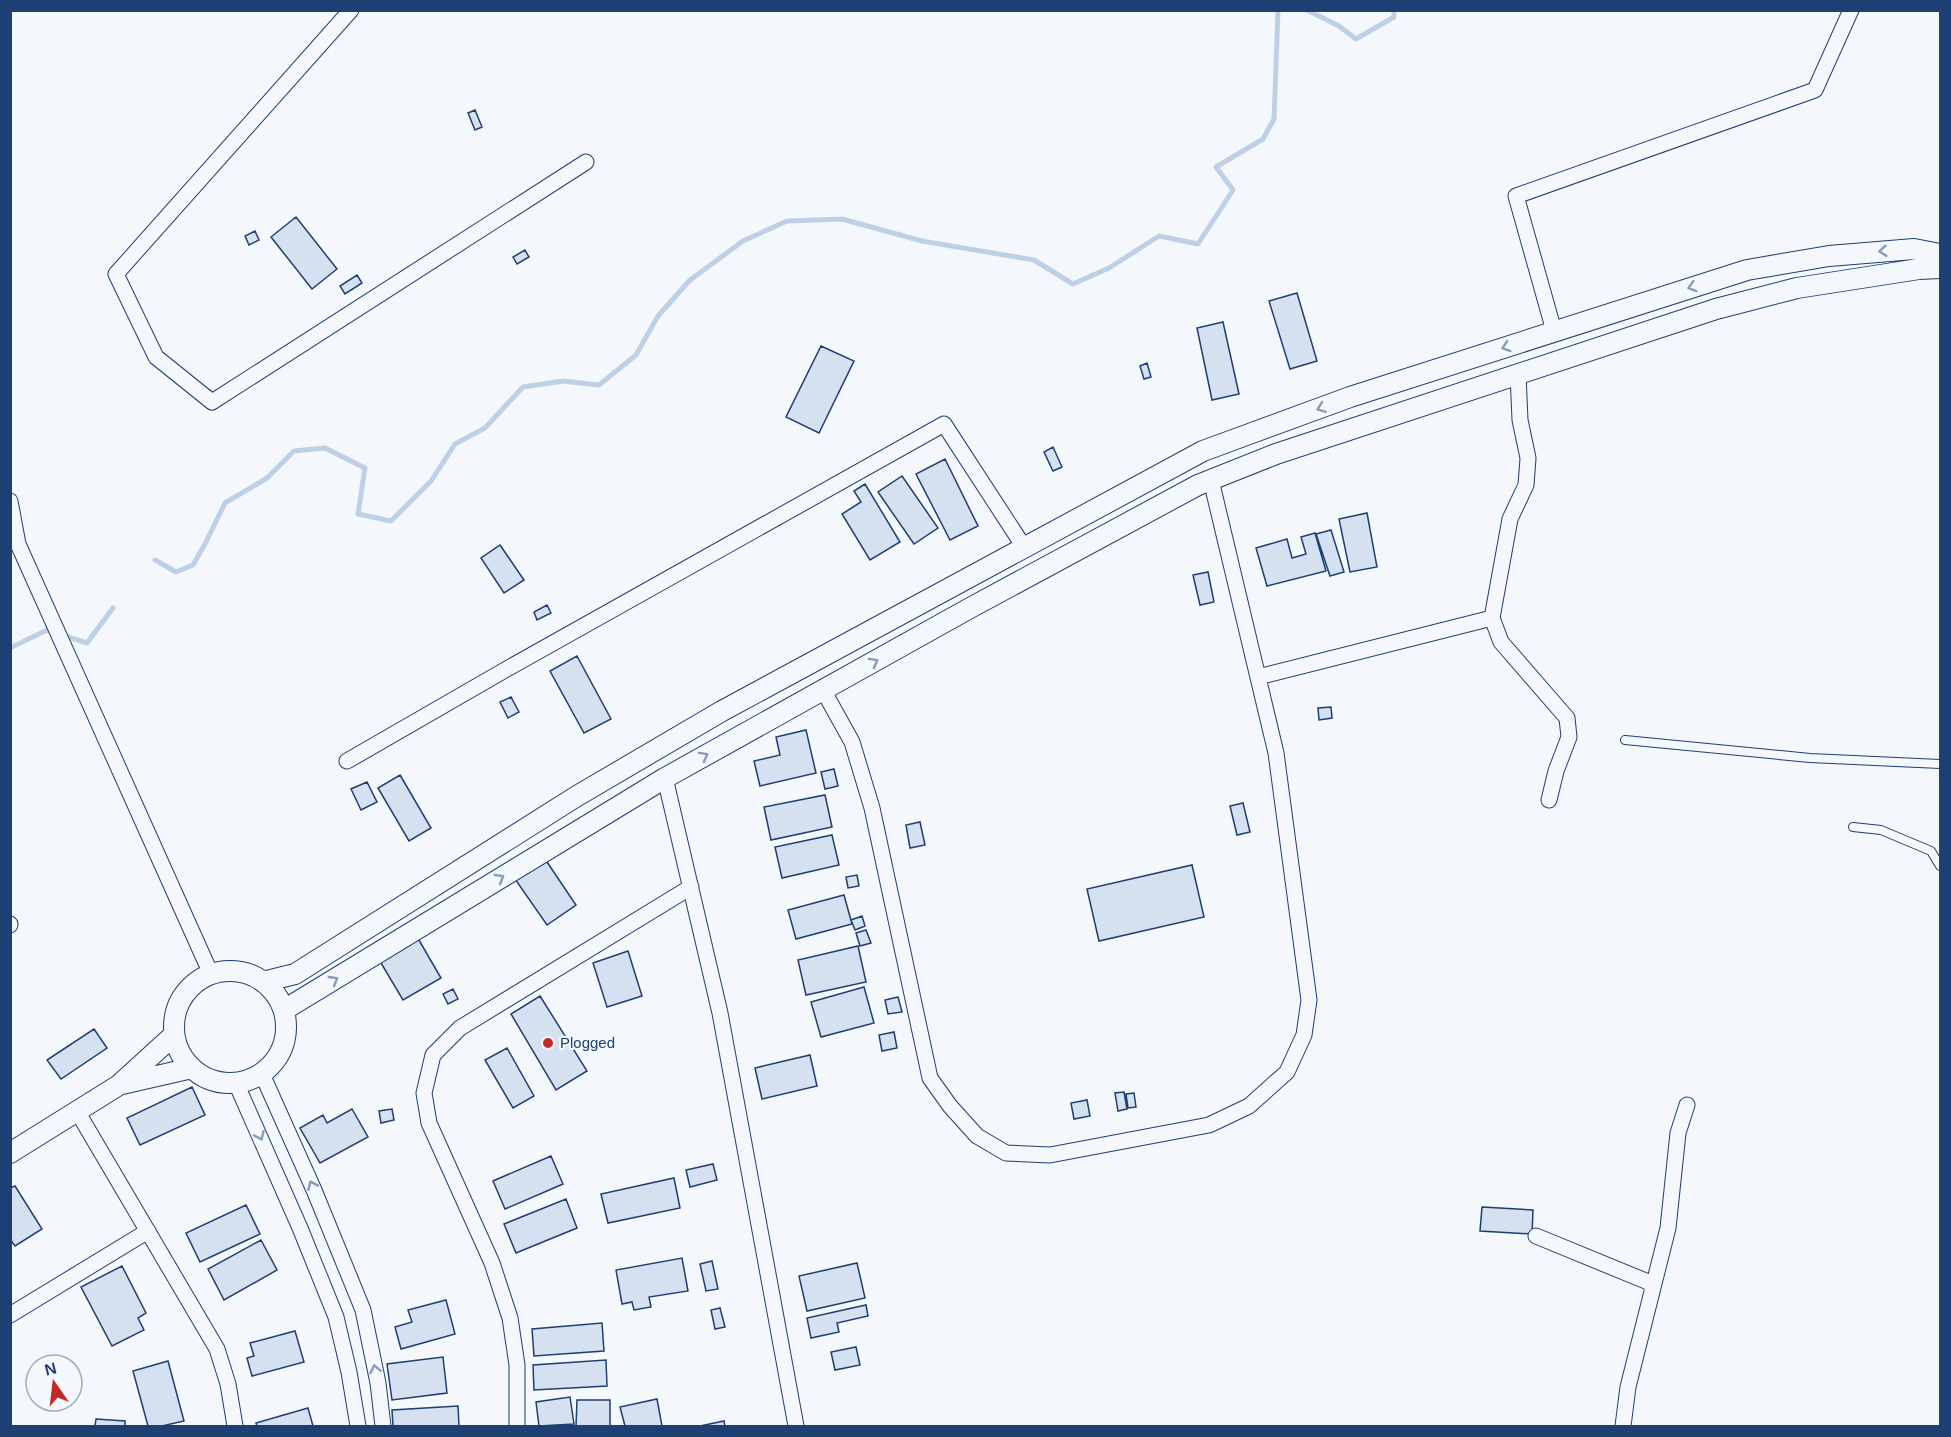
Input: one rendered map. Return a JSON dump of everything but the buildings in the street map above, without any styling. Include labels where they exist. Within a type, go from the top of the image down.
[{"type":"street","points":[[351,10],[116,274],[156,357],[212,402],[586,162]]},
{"type":"street","points":[[1554,331],[1516,196],[1815,90],[1851,10]]},
{"type":"street","points":[[263,982],[295,974],[577,796],[722,711],[1203,451],[1350,398],[1747,270],[1829,256],[1914,249],[1941,254]]},
{"type":"street","points":[[284,1010],[665,778],[991,597],[1211,480],[1276,454],[1716,309],[1797,288],[1919,269],[1941,268]]},
{"type":"street","points":[[1518,374],[1520,420],[1528,458],[1526,485],[1510,519],[1492,618],[1501,642],[1567,718],[1569,736],[1556,771],[1549,800]]},
{"type":"street","points":[[347,761],[944,424],[1024,547]]},
{"type":"street","points":[[823,690],[852,742],[872,808],[930,1078],[950,1106],[977,1136],[1006,1153],[1050,1155],[1209,1125],[1249,1106],[1287,1072],[1304,1035],[1309,1000],[1276,753],[1211,480]]},
{"type":"street","points":[[10,501],[18,544],[211,975]]},
{"type":"street","points":[[1258,677],[1492,618]]},
{"type":"street","points":[[665,778],[720,1013],[796,1426]]},
{"type":"street","points":[[517,1426],[517,1365],[510,1318],[492,1263],[429,1124],[424,1093],[433,1055],[460,1028],[691,887]]},
{"type":"street","points":[[229,971],[247,974],[263,982],[276,994],[284,1010],[287,1028],[284,1046],[275,1061],[262,1074],[236,1083],[208,1079],[192,1068],[180,1053],[174,1035],[175,1016],[182,998],[195,984],[211,975],[229,971]]},
{"type":"street","points":[[10,1153],[119,1085],[174,1035]]},
{"type":"street","points":[[119,1085],[192,1068]]},
{"type":"street","points":[[262,1074],[314,1190],[363,1310],[378,1383],[383,1426]]},
{"type":"street","points":[[236,1083],[300,1228],[336,1317],[349,1372],[357,1426]]},
{"type":"street","points":[[1623,1426],[1628,1387],[1668,1228],[1678,1133],[1687,1105]]},
{"type":"street","points":[[77,1111],[217,1349],[228,1384],[235,1426]]},
{"type":"street","points":[[10,1315],[148,1231]]},
{"type":"street","points":[[1536,1236],[1653,1284]]},
{"type":"lane","points":[[1625,740],[1810,758],[1941,764]]},
{"type":"lane","points":[[1853,827],[1881,830],[1931,851],[1941,866]]},
{"type":"waterway","points":[[155,560],[176,572],[193,565],[225,503],[267,478],[294,451],[325,448],[365,468],[358,514],[391,521],[431,481],[455,444],[485,428],[523,387],[563,381],[599,385],[636,355],[658,316],[690,280],[743,241],[787,221],[842,219],[922,241],[1034,260],[1073,284],[1109,268],[1159,236],[1198,244],[1233,190],[1216,167],[1263,139],[1274,119],[1278,10]]},
{"type":"waterway","points":[[1307,10],[1339,26],[1356,39],[1394,17],[1394,10]]},
{"type":"waterway","points":[[10,648],[47,630],[87,643],[113,608]]},
{"type":"place","name":"Plogged","points":[[548,1043]]}]
